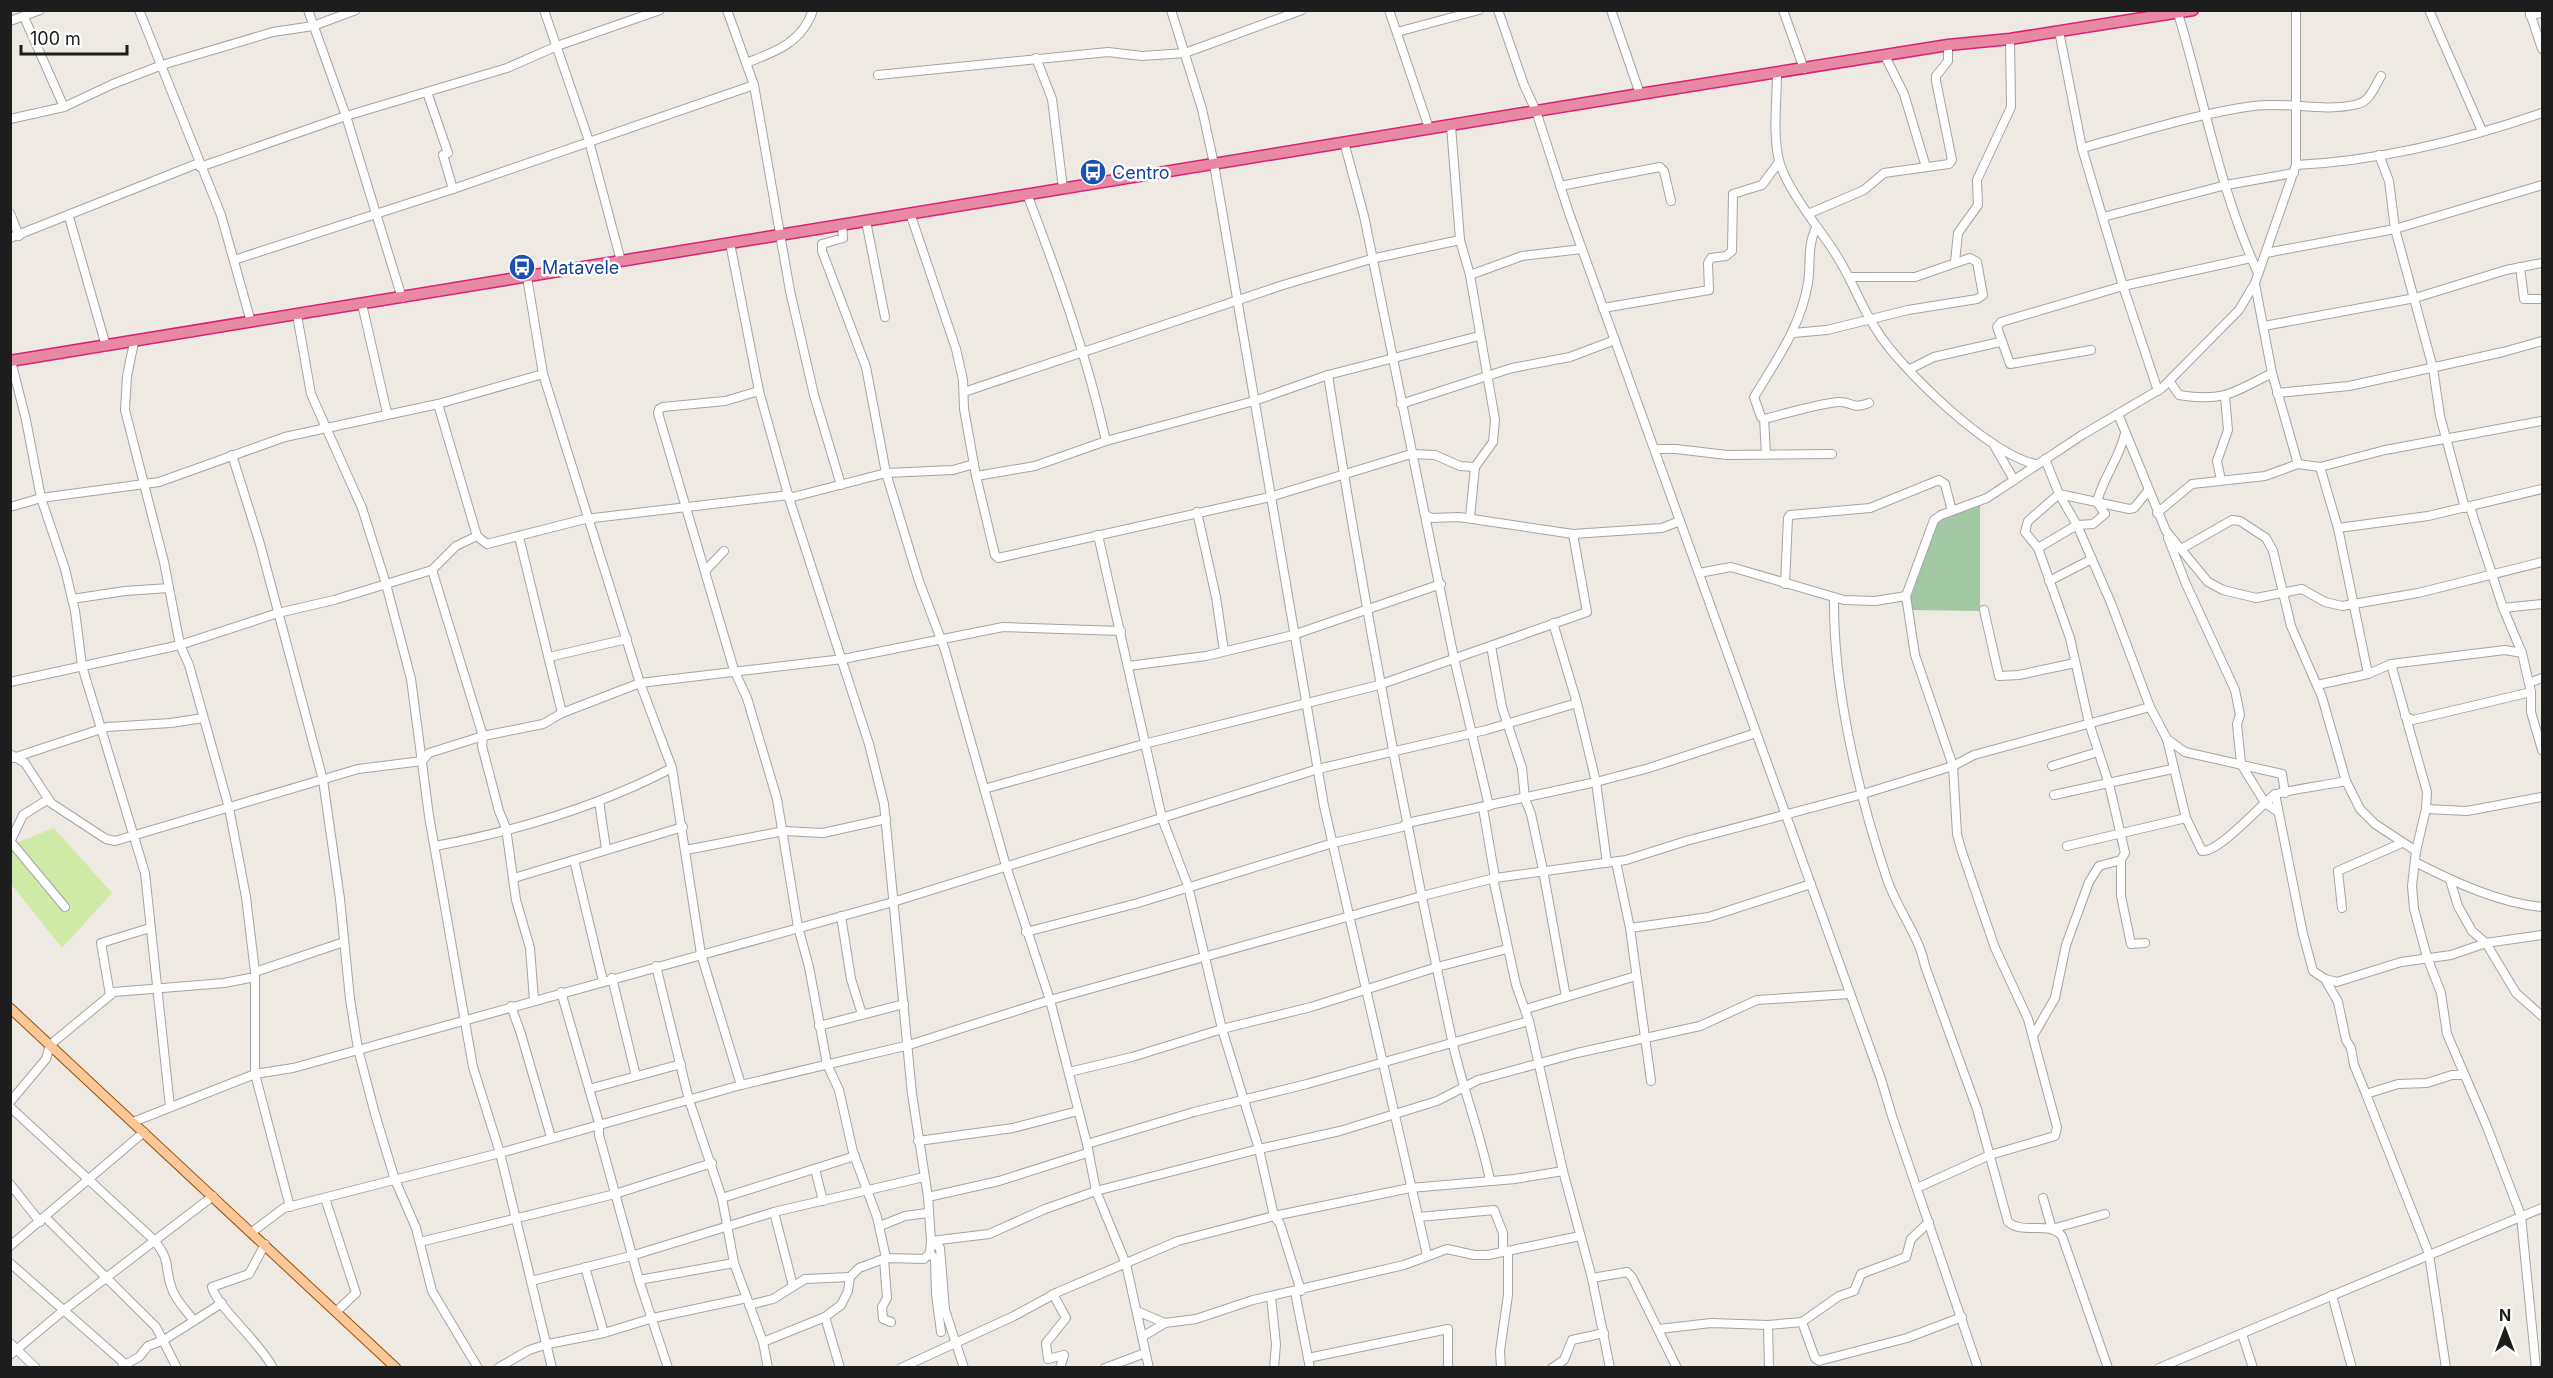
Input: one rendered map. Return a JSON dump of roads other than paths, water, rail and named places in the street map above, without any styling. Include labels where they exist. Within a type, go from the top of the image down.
[{"type":"highway","points":[[11,361],[1640,94],[1948,45],[2010,39],[2193,10]]},
{"type":"main road","points":[[10,1008],[396,1368]]},
{"type":"street","points":[[10,21],[40,10]]},
{"type":"street","points":[[139,10],[199,165],[221,215],[251,322]]},
{"type":"street","points":[[308,10],[346,116],[374,214],[402,298]]},
{"type":"street","points":[[10,119],[64,107],[119,81],[162,65],[273,32],[313,26],[356,10]]},
{"type":"street","points":[[544,10],[589,141],[621,261]]},
{"type":"street","points":[[10,213],[15,237],[199,165],[346,116],[507,68],[557,46],[660,10]]},
{"type":"street","points":[[727,10],[753,85],[779,235],[814,394],[841,485]]},
{"type":"street","points":[[746,63],[781,49],[807,28],[813,10]]},
{"type":"street","points":[[1171,10],[1202,109],[1214,164],[1293,635],[1318,769],[1410,1188],[1427,1255]]},
{"type":"street","points":[[878,75],[1108,52],[1142,57],[1185,53],[1302,10]]},
{"type":"street","points":[[1389,10],[1429,128]]},
{"type":"street","points":[[1397,32],[1479,10]]},
{"type":"street","points":[[1498,10],[1811,884],[1978,1368]]},
{"type":"street","points":[[1783,10],[1804,69]]},
{"type":"street","points":[[1917,1188],[1990,1155],[2055,1136],[2057,1132],[2033,1036],[2023,1008],[1995,948],[1959,842],[1953,766],[1921,679],[1906,596],[1930,528],[1941,515],[1977,504],[2045,459],[2158,391],[2170,382],[2239,310],[2255,282],[2295,169],[2296,10]]},
{"type":"street","points":[[2429,10],[2482,131]]},
{"type":"street","points":[[1614,12],[1640,94]]},
{"type":"street","points":[[2177,12],[2204,117],[2258,273]]},
{"type":"street","points":[[2542,13],[2529,13],[2542,49]]},
{"type":"street","points":[[24,17],[64,107]]},
{"type":"street","points":[[2059,31],[2082,148],[2123,286],[2158,391]]},
{"type":"street","points":[[1955,262],[1958,233],[1978,205],[1977,180],[2011,107],[2010,39]]},
{"type":"street","points":[[1808,214],[1864,190],[1884,173],[1946,166],[1952,160],[1936,81],[1936,76],[1948,61],[1948,45]]},
{"type":"street","points":[[1885,56],[1904,94],[1926,167]]},
{"type":"street","points":[[1036,58],[1052,99],[1063,188]]},
{"type":"street","points":[[1777,73],[1779,162],[1816,228],[1837,256],[1883,340],[1972,430],[2025,463],[2037,464]]},
{"type":"street","points":[[2082,148],[2255,105],[2297,105],[2314,108],[2358,104],[2368,98],[2381,76]]},
{"type":"street","points":[[234,260],[453,189],[753,85]]},
{"type":"street","points":[[427,93],[448,153],[443,155],[453,189]]},
{"type":"street","points":[[2103,218],[2295,169],[2379,155],[2482,131],[2542,113]]},
{"type":"street","points":[[1451,126],[1451,153],[1460,240],[1470,275],[1495,431],[1493,442],[1475,467],[1470,518]]},
{"type":"street","points":[[1344,142],[1364,216],[1411,454],[1472,732],[1486,807],[1494,878],[1507,949],[1516,985],[1529,1021],[1563,1171],[1592,1278],[1611,1368]]},
{"type":"street","points":[[2379,155],[2392,193],[2395,229],[2433,368],[2447,440],[2467,507],[2493,574],[2503,608],[2522,653],[2531,692],[2531,712],[2542,750]]},
{"type":"street","points":[[1603,308],[1709,290],[1708,263],[1711,258],[1726,256],[1732,251],[1731,199],[1733,195],[1762,185],[1779,162]]},
{"type":"street","points":[[1560,186],[1660,167],[1664,171],[1671,201]]},
{"type":"street","points":[[2266,253],[2395,229],[2542,185]]},
{"type":"street","points":[[1027,194],[1063,288],[1080,351],[1094,387],[1106,441]]},
{"type":"street","points":[[910,213],[956,349],[976,476],[995,555],[998,558],[1270,497],[1411,454],[1435,455],[1460,466],[1475,467]]},
{"type":"street","points":[[69,217],[106,346]]},
{"type":"street","points":[[866,221],[885,317]]},
{"type":"street","points":[[842,225],[843,238],[822,244],[822,251],[866,367],[886,473],[948,660],[1006,866],[1050,1000],[1087,1144],[1087,1154],[1096,1191],[1126,1264],[1130,1287],[1139,1312],[1149,1368]]},
{"type":"street","points":[[1766,453],[1764,419],[1761,417],[1754,397],[1793,333],[1808,282],[1811,241],[1816,228]]},
{"type":"street","points":[[964,392],[1237,299],[1371,259],[1460,240]]},
{"type":"street","points":[[730,243],[759,391],[789,496],[869,744],[886,819],[918,1141],[928,1197],[927,1213],[932,1241],[930,1253],[924,1259],[885,1258],[859,1268],[850,1276],[845,1299],[825,1317],[763,1342]]},
{"type":"street","points":[[1470,275],[1522,256],[1582,249]]},
{"type":"street","points":[[1793,333],[1827,330],[1908,310],[1981,297],[1977,262],[1970,258],[1915,277],[1849,278]]},
{"type":"street","points":[[2091,350],[2010,364],[2000,342],[1997,327],[2001,322],[2123,286],[2251,258]]},
{"type":"street","points":[[2264,326],[2415,298],[2520,267],[2542,263]]},
{"type":"street","points":[[2520,267],[2524,299],[2542,299]]},
{"type":"street","points":[[527,277],[543,374],[640,683],[672,768],[701,954],[741,1085]]},
{"type":"street","points":[[2255,282],[2272,373],[2298,464]]},
{"type":"street","points":[[362,304],[387,413]]},
{"type":"street","points":[[297,315],[311,394],[362,508],[386,584],[411,679],[435,846],[473,1067],[500,1152],[552,1368]]},
{"type":"street","points":[[976,476],[1035,466],[1106,441],[1254,401],[1328,375],[1479,336]]},
{"type":"street","points":[[1401,404],[1512,368],[1570,357],[1615,340]]},
{"type":"street","points":[[2277,393],[2349,386],[2542,341]]},
{"type":"street","points":[[134,342],[124,400],[146,485],[180,645],[204,717],[229,808],[246,897],[255,974],[255,1074],[290,1206]]},
{"type":"street","points":[[1910,369],[1934,357],[2000,342]]},
{"type":"street","points":[[11,361],[26,420],[41,498],[65,569],[72,599],[82,666],[145,873],[171,1107]]},
{"type":"street","points":[[2170,382],[2179,395],[2202,399],[2225,397],[2272,373]]},
{"type":"street","points":[[10,507],[41,498],[146,485],[279,439],[387,413],[438,404],[543,374]]},
{"type":"street","points":[[1328,375],[1379,685],[1392,750],[1452,1041],[1490,1180]]},
{"type":"street","points":[[759,391],[725,401],[659,409],[670,459],[734,670],[747,698],[784,831],[798,927],[809,967],[827,1065],[839,1090],[855,1156],[880,1226],[885,1258],[887,1298],[882,1307],[883,1318],[891,1322]]},
{"type":"street","points":[[2221,480],[2217,461],[2228,430],[2225,397]]},
{"type":"street","points":[[1764,419],[1829,404],[1844,402],[1857,407],[1869,403]]},
{"type":"street","points":[[438,404],[477,536],[487,544],[589,518],[789,496],[886,473],[952,470],[974,464]]},
{"type":"street","points":[[2118,414],[2186,584],[2235,690],[2240,715],[2237,724],[2241,764],[2265,803],[2278,812]]},
{"type":"street","points":[[2157,513],[2186,487],[2221,480],[2274,474],[2298,464],[2320,466],[2385,450],[2542,421]]},
{"type":"street","points":[[2038,548],[2077,525],[2093,524],[2105,514],[2097,502],[2101,485],[2121,451],[2125,433]]},
{"type":"street","points":[[1994,445],[2014,480]]},
{"type":"street","points":[[1655,449],[1676,448],[1727,455],[1832,454]]},
{"type":"street","points":[[232,455],[260,544],[323,780],[358,1049],[395,1180],[420,1242],[438,1303],[478,1368]]},
{"type":"street","points":[[2045,459],[2059,494],[2077,525],[2092,559],[2122,630],[2150,707],[2167,739],[2172,769],[2186,818],[2202,851],[2205,852],[2243,825],[2275,794],[2346,781]]},
{"type":"street","points":[[2320,466],[2338,528],[2368,674]]},
{"type":"street","points":[[1785,584],[1790,515],[1870,508],[1939,480],[1945,484],[1952,511]]},
{"type":"street","points":[[2338,528],[2467,507],[2542,489]]},
{"type":"street","points":[[2059,494],[2134,508],[2148,492]]},
{"type":"street","points":[[2059,494],[2028,521],[2024,528],[2028,540],[2038,548],[2070,638],[2089,723],[2109,784],[2125,853],[2121,860],[2121,896],[2131,944],[2145,943]]},
{"type":"street","points":[[1197,512],[1216,597],[1224,651]]},
{"type":"street","points":[[1426,515],[1470,518],[1573,534],[1662,528],[1680,522]]},
{"type":"street","points":[[2181,549],[2236,519],[2266,538],[2291,626],[2317,685],[2346,781],[2366,815],[2416,851]]},
{"type":"street","points":[[2166,531],[2215,587],[2256,598],[2302,589],[2332,605],[2354,604],[2418,593],[2542,562]]},
{"type":"street","points":[[984,789],[1144,744],[1379,685],[1588,610],[1577,566],[1573,534]]},
{"type":"street","points":[[1098,535],[1162,818],[1188,886],[1222,1029],[1260,1149],[1274,1216],[1280,1224],[1298,1292],[1310,1368]]},
{"type":"street","points":[[10,682],[180,645],[278,613],[432,570],[456,546],[477,536]]},
{"type":"street","points":[[519,537],[562,713]]},
{"type":"street","points":[[705,571],[723,551]]},
{"type":"street","points":[[2049,582],[2092,559]]},
{"type":"street","points":[[1699,573],[1731,567],[1834,598],[1875,602],[1906,596]]},
{"type":"street","points":[[432,570],[483,736],[483,746],[499,811],[507,828],[516,900],[530,948],[534,1000]]},
{"type":"street","points":[[1128,666],[1206,656],[1293,635],[1441,584]]},
{"type":"street","points":[[72,599],[125,591],[169,588]]},
{"type":"street","points":[[1834,598],[1838,684],[1863,794],[1887,880],[1897,905],[1920,944],[1925,966],[1977,1109],[2008,1222],[2018,1227],[2052,1229],[2105,1214]]},
{"type":"street","points":[[2503,608],[2542,604]]},
{"type":"street","points":[[1984,610],[1999,676],[2019,675],[2075,663]]},
{"type":"street","points":[[1552,623],[1577,703],[1596,782],[1607,863]]},
{"type":"street","points":[[12,756],[26,763],[47,800],[110,841],[373,766],[422,761],[429,753],[483,736],[543,724],[562,713],[640,683],[734,670],[843,659],[1013,627],[1121,631]]},
{"type":"street","points":[[549,657],[627,639]]},
{"type":"street","points":[[1491,646],[1507,724],[1520,757],[1525,799],[1531,814],[1543,870],[1566,997]]},
{"type":"street","points":[[2317,685],[2368,674],[2391,664],[2505,650],[2522,653]]},
{"type":"street","points":[[2391,664],[2427,792],[2426,809],[2416,851],[2412,900],[2427,957],[2441,993],[2447,1034],[2521,1216],[2536,1368]]},
{"type":"street","points":[[2529,683],[2542,678]]},
{"type":"street","points":[[2405,716],[2413,720],[2531,692]]},
{"type":"street","points":[[133,1122],[255,1074],[293,1068],[893,902],[1318,769],[1507,724],[1577,703]]},
{"type":"street","points":[[252,1232],[275,1214],[290,1206],[500,1152],[741,1085],[909,1045],[1050,1000],[1422,896],[1494,878],[1616,862],[1863,794],[1953,766],[1974,755],[2150,707]]},
{"type":"street","points":[[12,756],[112,726],[161,724],[204,717]]},
{"type":"street","points":[[1026,932],[1138,903],[1333,843],[1402,827],[1407,823],[1525,799],[1649,768],[1756,733]]},
{"type":"street","points":[[2167,739],[2185,752],[2282,774],[2285,793]]},
{"type":"street","points":[[2052,766],[2098,752]]},
{"type":"street","points":[[435,846],[480,838],[599,801],[630,789],[672,768]]},
{"type":"street","points":[[2054,795],[2172,769]]},
{"type":"street","points":[[2275,794],[2313,971],[2325,979],[2337,982],[2427,957],[2451,955],[2478,948],[2486,943],[2542,935]]},
{"type":"street","points":[[2426,809],[2467,811],[2542,797]]},
{"type":"street","points":[[47,800],[23,815],[11,842],[65,907]]},
{"type":"street","points":[[599,801],[606,849]]},
{"type":"street","points":[[2067,846],[2186,818]]},
{"type":"street","points":[[686,850],[784,831],[823,833],[886,819]]},
{"type":"street","points":[[514,878],[683,827]]},
{"type":"street","points":[[2342,908],[2338,871],[2402,843]]},
{"type":"street","points":[[574,860],[603,981]]},
{"type":"street","points":[[2033,1036],[2055,998],[2066,945],[2089,882],[2099,866],[2121,860]]},
{"type":"street","points":[[1616,862],[1630,928],[1643,1040],[1651,1081]]},
{"type":"street","points":[[2415,862],[2450,880],[2528,906],[2542,907]]},
{"type":"street","points":[[2450,880],[2462,914],[2472,931],[2486,943],[2516,993],[2542,1014]]},
{"type":"street","points":[[1630,928],[1725,913],[1811,884]]},
{"type":"street","points":[[841,916],[850,971],[862,1014]]},
{"type":"street","points":[[110,995],[101,943],[150,928]]},
{"type":"street","points":[[10,1102],[46,1059],[50,1045],[110,995],[120,991],[255,974],[344,942]]},
{"type":"street","points":[[1069,1072],[1124,1059],[1222,1029],[1366,991],[1437,967],[1507,949]]},
{"type":"street","points":[[656,966],[689,1100],[722,1198],[734,1263],[763,1342],[768,1368]]},
{"type":"street","points":[[1526,1009],[1636,976]]},
{"type":"street","points":[[612,978],[636,1076]]},
{"type":"street","points":[[2325,979],[2338,1002],[2346,1040],[2429,1254],[2446,1368]]},
{"type":"street","points":[[561,992],[599,1123],[599,1136],[631,1256],[668,1368]]},
{"type":"street","points":[[932,1241],[989,1234],[1045,1209],[1096,1191],[1340,1131],[1437,1101],[1478,1080],[1539,1062],[1711,1023],[1757,1000],[1822,998],[1849,994]]},
{"type":"street","points":[[819,1026],[904,1004]]},
{"type":"street","points":[[511,1006],[522,1034],[551,1137]]},
{"type":"street","points":[[1087,1144],[1245,1098],[1307,1084],[1529,1021]]},
{"type":"street","points":[[589,1089],[681,1064]]},
{"type":"street","points":[[2366,1094],[2398,1084],[2427,1083],[2452,1075],[2464,1075]]},
{"type":"street","points":[[10,1107],[154,1240],[166,1255],[171,1286],[175,1295],[194,1321]]},
{"type":"street","points":[[918,1141],[1013,1128],[1078,1111]]},
{"type":"street","points":[[10,1246],[144,1132]]},
{"type":"street","points":[[928,1197],[999,1181],[1087,1154]]},
{"type":"street","points":[[722,1198],[855,1156]]},
{"type":"street","points":[[420,1242],[615,1194],[711,1163]]},
{"type":"street","points":[[815,1169],[823,1201]]},
{"type":"street","points":[[901,1367],[1014,1316],[1053,1294],[1178,1240],[1274,1216],[1410,1188],[1515,1179],[1563,1171]]},
{"type":"street","points":[[531,1281],[631,1256],[774,1212],[866,1188],[924,1176]]},
{"type":"street","points":[[10,1184],[43,1220],[106,1277],[156,1327],[165,1340],[177,1368]]},
{"type":"street","points":[[10,1355],[106,1277],[213,1196]]},
{"type":"street","points":[[325,1198],[356,1293],[337,1311]]},
{"type":"street","points":[[2043,1198],[2052,1229],[2062,1236],[2108,1368]]},
{"type":"street","points":[[2159,1368],[2542,1208]]},
{"type":"street","points":[[1419,1217],[1494,1210],[1503,1233],[1506,1251],[1508,1295],[1500,1352],[1501,1368]]},
{"type":"street","points":[[774,1212],[793,1286]]},
{"type":"street","points":[[880,1226],[905,1216],[927,1213]]},
{"type":"street","points":[[1659,1329],[1711,1323],[1768,1325],[1802,1322],[1839,1296],[1854,1291],[1861,1274],[1906,1257],[1911,1239],[1929,1222]]},
{"type":"street","points":[[1142,1337],[1165,1323],[1196,1319],[1271,1297],[1404,1264],[1447,1249],[1474,1255],[1580,1236]]},
{"type":"street","points":[[932,1241],[940,1248],[945,1310],[964,1368]]},
{"type":"street","points":[[265,1244],[249,1274],[213,1287],[222,1304],[258,1342],[273,1368]]},
{"type":"street","points":[[930,1253],[935,1259],[936,1294],[941,1332]]},
{"type":"street","points":[[10,1263],[123,1366],[139,1358],[148,1346],[165,1340],[222,1304]]},
{"type":"street","points":[[639,1280],[734,1263]]},
{"type":"street","points":[[585,1266],[604,1333]]},
{"type":"street","points":[[1592,1278],[1627,1272],[1659,1329],[1677,1368]]},
{"type":"street","points":[[498,1368],[529,1350],[548,1344],[604,1333],[653,1318],[773,1299],[805,1279],[850,1276]]},
{"type":"street","points":[[1053,1294],[1066,1318],[1046,1343],[1048,1359],[1064,1355],[1060,1368]]},
{"type":"street","points":[[2332,1295],[2352,1368]]},
{"type":"street","points":[[1271,1297],[1276,1344],[1274,1368]]},
{"type":"street","points":[[1139,1312],[1165,1323]]},
{"type":"street","points":[[825,1317],[840,1368]]},
{"type":"street","points":[[1802,1322],[1815,1358],[1819,1361],[1906,1338],[1962,1317]]},
{"type":"street","points":[[1768,1325],[1769,1368]]},
{"type":"street","points":[[1308,1358],[1448,1329],[1448,1368]]},
{"type":"street","points":[[1552,1368],[1564,1360],[1572,1340],[1604,1333]]},
{"type":"street","points":[[2242,1334],[2253,1368]]},
{"type":"street","points":[[10,1343],[36,1368]]},
{"type":"street","points":[[1105,1368],[1145,1353]]},
{"type":"place","name":"Centro","points":[[1093,172]]},
{"type":"place","name":"Matavele","points":[[522,267]]}]
